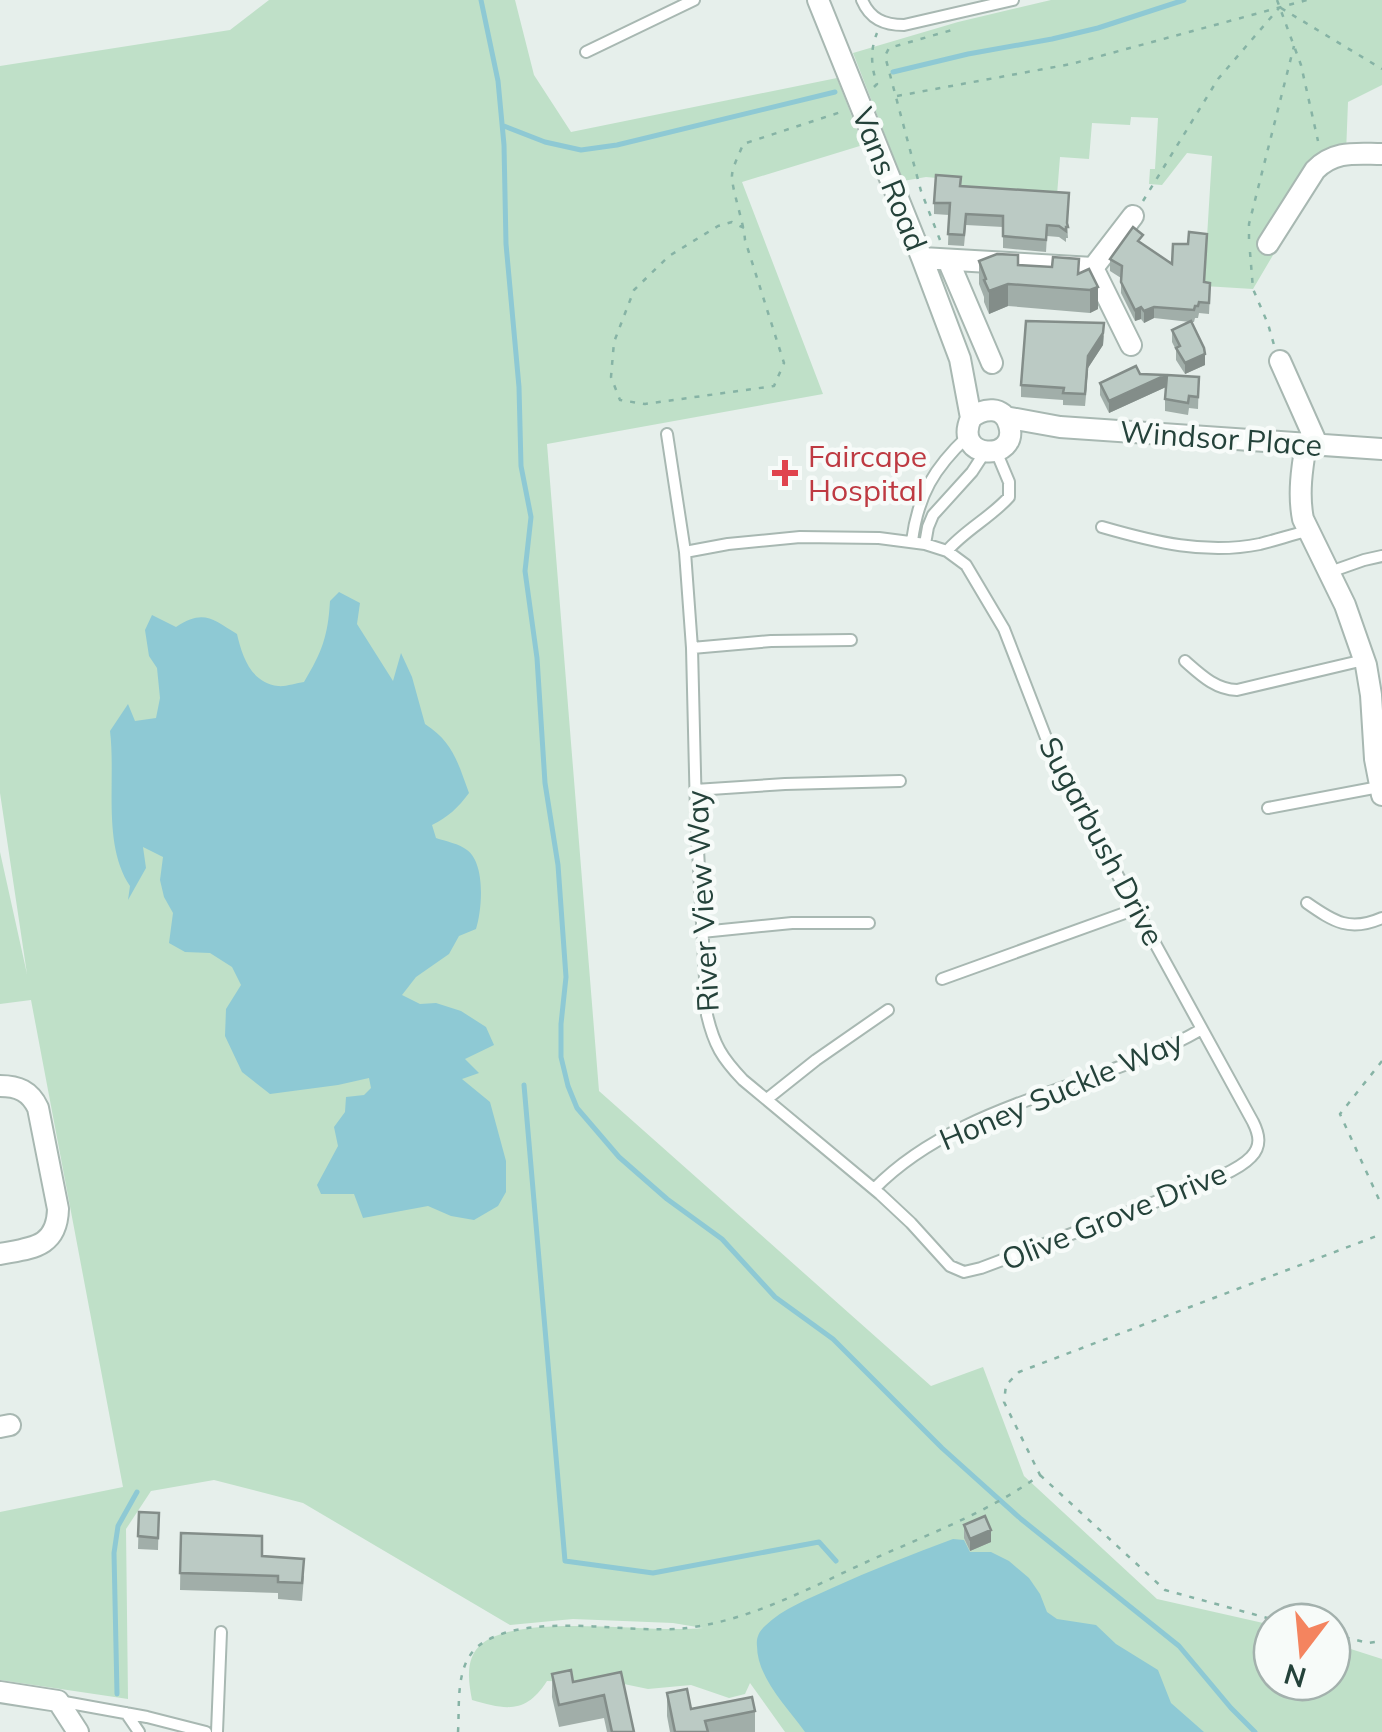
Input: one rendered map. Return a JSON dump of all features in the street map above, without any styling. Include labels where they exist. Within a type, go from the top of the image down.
[{"type":"street","name":"Vans Road","points":[[818,0],[864,98],[960,359],[982,392],[984,420]]},
{"type":"street","points":[[1268,244],[1323,162],[1346,153],[1382,154]]},
{"type":"street","points":[[1094,268],[1133,216]]},
{"type":"street","points":[[922,258],[1094,268]]},
{"type":"street","points":[[948,260],[992,363]]},
{"type":"street","points":[[1094,268],[1130,345]]},
{"type":"street","points":[[1280,361],[1311,444],[1300,506],[1307,531],[1346,605],[1377,695],[1380,791]]},
{"type":"street","points":[[984,420],[1010,426],[1010,435],[996,449],[971,444],[984,420]]},
{"type":"street","name":"Windsor Place","points":[[984,420],[1382,448]]},
{"type":"street","name":"Windsor Place","points":[[996,449],[1060,427]]},
{"type":"street","points":[[0,1086],[21,1089],[38,1108],[58,1222],[39,1246],[0,1254]]},
{"type":"street","points":[[0,1692],[58,1701],[78,1732]]},
{"type":"lane","points":[[586,52],[694,0]]},
{"type":"lane","points":[[862,0],[887,25],[904,25],[1012,0]]},
{"type":"lane","points":[[912,542],[927,486],[939,466],[984,420]]},
{"type":"lane","name":"River View Way","points":[[668,434],[685,552],[692,648],[702,932],[712,1038],[723,1059],[743,1080],[911,1222],[950,1266]]},
{"type":"lane","points":[[685,552],[800,537],[879,538],[947,551],[960,535],[994,513],[1009,497],[1009,482],[996,449],[933,515],[925,544]]},
{"type":"lane","points":[[1102,528],[1158,542],[1209,548],[1261,544],[1307,531]]},
{"type":"lane","name":"Sugarbush Drive","points":[[947,551],[966,566],[1004,630],[1055,761],[1258,1133]]},
{"type":"lane","points":[[1330,572],[1382,556]]},
{"type":"lane","points":[[692,648],[850,640]]},
{"type":"lane","points":[[1185,662],[1213,684],[1237,690],[1364,660]]},
{"type":"lane","points":[[695,790],[900,781]]},
{"type":"lane","points":[[1268,808],[1380,791]]},
{"type":"lane","points":[[1307,903],[1345,924],[1368,924],[1382,918]]},
{"type":"lane","points":[[942,980],[1136,909]]},
{"type":"lane","points":[[702,932],[792,923],[870,922]]},
{"type":"lane","points":[[767,1099],[888,1010]]},
{"type":"lane","name":"Honey Suckle Way","points":[[874,1189],[912,1156],[963,1128],[1162,1050],[1202,1029]]},
{"type":"lane","name":"Olive Grove Drive","points":[[950,1266],[972,1272],[1204,1183],[1252,1156],[1258,1149],[1258,1133]]},
{"type":"lane","points":[[217,1732],[220,1632]]},
{"type":"lane","points":[[58,1701],[126,1712],[206,1732]]},
{"type":"lane","points":[[126,1712],[139,1732]]},
{"type":"path","points":[[1277,0],[1301,65],[1323,162]]},
{"type":"path","points":[[897,96],[1071,64],[1307,0]]},
{"type":"path","points":[[1280,7],[1382,69]]},
{"type":"path","points":[[1133,216],[1218,79],[1280,7]]},
{"type":"path","points":[[744,228],[732,222],[718,226],[669,256],[634,290],[614,342],[611,377],[620,400],[645,404],[774,386],[784,363],[745,240],[744,228],[732,176],[743,144],[864,98],[877,84],[871,67],[874,42],[882,22]]},
{"type":"path","points":[[948,260],[921,191],[886,62],[888,48],[961,27]]},
{"type":"path","points":[[1280,361],[1252,290],[1249,224],[1294,46]]},
{"type":"path","points":[[1382,1061],[1340,1114],[1382,1206]]},
{"type":"path","points":[[1252,1614],[1164,1590],[1040,1474],[1004,1402],[1006,1385],[1018,1372],[1382,1234]]},
{"type":"path","points":[[458,1732],[463,1666],[481,1643],[512,1630],[574,1626],[684,1629],[742,1618],[996,1504],[1040,1474]]},
{"type":"path","points":[[1352,1640],[1368,1644],[1382,1641]]},
{"type":"green space","points":[[269,0],[515,0],[534,75],[571,132],[837,78],[863,145],[742,182],[823,394],[547,444],[599,1091],[931,1386],[983,1367],[1024,1476],[1157,1599],[1252,1620],[1252,1702],[1352,1702],[1352,1649],[1382,1659],[1382,1732],[785,1732],[750,1683],[745,1694],[729,1698],[691,1685],[648,1689],[595,1678],[580,1682],[547,1681],[523,1704],[495,1706],[472,1700],[469,1669],[477,1648],[502,1634],[557,1626],[703,1628],[573,1619],[510,1625],[303,1503],[214,1480],[151,1491],[126,1529],[128,1699],[0,1680],[0,1512],[123,1487],[31,1000],[0,1004],[0,852],[27,974],[0,793],[0,66],[230,30]]},
{"type":"green space","points":[[1051,0],[1382,0],[1382,85],[1348,102],[1346,153],[1334,155],[1269,245],[1276,250],[1253,289],[1204,286],[1212,156],[1187,153],[1162,185],[1149,184],[1150,169],[1155,169],[1158,118],[1131,117],[1130,125],[1092,123],[1089,159],[1060,157],[1057,195],[961,188],[960,180],[926,177],[903,181],[853,53]]},
{"type":"water","points":[[339,592],[360,603],[357,624],[393,681],[401,653],[425,724],[448,746],[469,793],[452,812],[432,825],[436,838],[464,848],[477,866],[481,899],[476,929],[459,936],[449,954],[416,977],[402,995],[420,1004],[436,1003],[461,1011],[486,1027],[494,1045],[465,1059],[479,1073],[462,1079],[490,1102],[506,1161],[506,1192],[498,1206],[474,1220],[428,1206],[363,1218],[354,1194],[321,1194],[317,1185],[338,1146],[334,1127],[345,1112],[346,1097],[364,1095],[371,1088],[369,1078],[270,1094],[242,1072],[225,1036],[226,1009],[241,985],[232,967],[210,953],[185,952],[169,943],[173,913],[160,880],[163,857],[143,847],[146,868],[128,900],[130,886],[116,851],[110,731],[128,704],[135,721],[156,718],[160,698],[157,668],[149,656],[145,630],[152,615],[176,627],[201,617],[221,624],[237,634],[254,674],[269,684],[284,686],[304,682],[323,643],[330,601]]},
{"type":"water","points":[[953,1539],[964,1540],[970,1552],[991,1552],[1009,1561],[1029,1578],[1047,1612],[1057,1619],[1096,1625],[1116,1644],[1158,1670],[1171,1703],[1204,1732],[805,1732],[762,1670],[757,1643],[761,1630],[805,1600]]},
{"type":"building","points":[[936,175],[961,177],[960,186],[1069,193],[1068,227],[1066,231],[1047,225],[1046,240],[1003,236],[1003,216],[966,214],[964,235],[948,234],[950,203],[934,203]]},
{"type":"building","points":[[1133,227],[1143,235],[1138,241],[1172,264],[1173,244],[1188,244],[1189,232],[1207,234],[1204,282],[1210,283],[1209,303],[1199,302],[1194,310],[1135,310],[1121,282],[1122,266],[1110,259]]},
{"type":"building","points":[[997,254],[1018,255],[1018,265],[1052,267],[1053,257],[1079,259],[1078,274],[1089,269],[1098,287],[1090,290],[1008,284],[989,291],[979,261]]},
{"type":"building","points":[[1026,321],[1104,323],[1103,333],[1088,356],[1085,394],[1063,393],[1064,388],[1021,385]]},
{"type":"building","points":[[1191,321],[1205,354],[1185,363],[1172,330]]},
{"type":"building","points":[[1136,366],[1140,374],[1166,375],[1109,401],[1100,383]]},
{"type":"building","points":[[1167,375],[1199,377],[1198,397],[1189,396],[1188,403],[1165,399]]},
{"type":"building","points":[[139,1512],[159,1513],[158,1538],[138,1536]]},
{"type":"building","points":[[985,1516],[991,1530],[970,1539],[964,1525]]},
{"type":"building","points":[[181,1533],[262,1536],[262,1556],[304,1559],[302,1583],[278,1582],[278,1576],[180,1573]]},
{"type":"building","points":[[571,1670],[573,1682],[621,1672],[634,1732],[612,1732],[604,1695],[559,1705],[552,1674]]},
{"type":"building","points":[[687,1689],[691,1709],[752,1697],[755,1711],[705,1721],[708,1732],[675,1732],[667,1693]]},
{"type":"waterway","points":[[481,0],[498,81],[504,145],[506,244],[519,387],[521,466],[531,517],[525,571],[537,658],[545,783],[558,865],[566,977],[561,1057],[577,1108],[619,1157],[722,1239],[775,1297],[833,1339],[942,1448],[1021,1519],[1179,1646],[1255,1732]]},
{"type":"waterway","points":[[893,72],[1098,28],[1184,0]]},
{"type":"waterway","points":[[504,126],[545,142],[581,150],[617,145],[835,92]]},
{"type":"waterway","points":[[524,1085],[565,1561],[653,1573],[819,1542],[836,1561]]},
{"type":"waterway","points":[[117,1694],[114,1553],[118,1526],[137,1492]]},
{"type":"place","name":"Faircape Hospital","points":[[785,473]]}]
